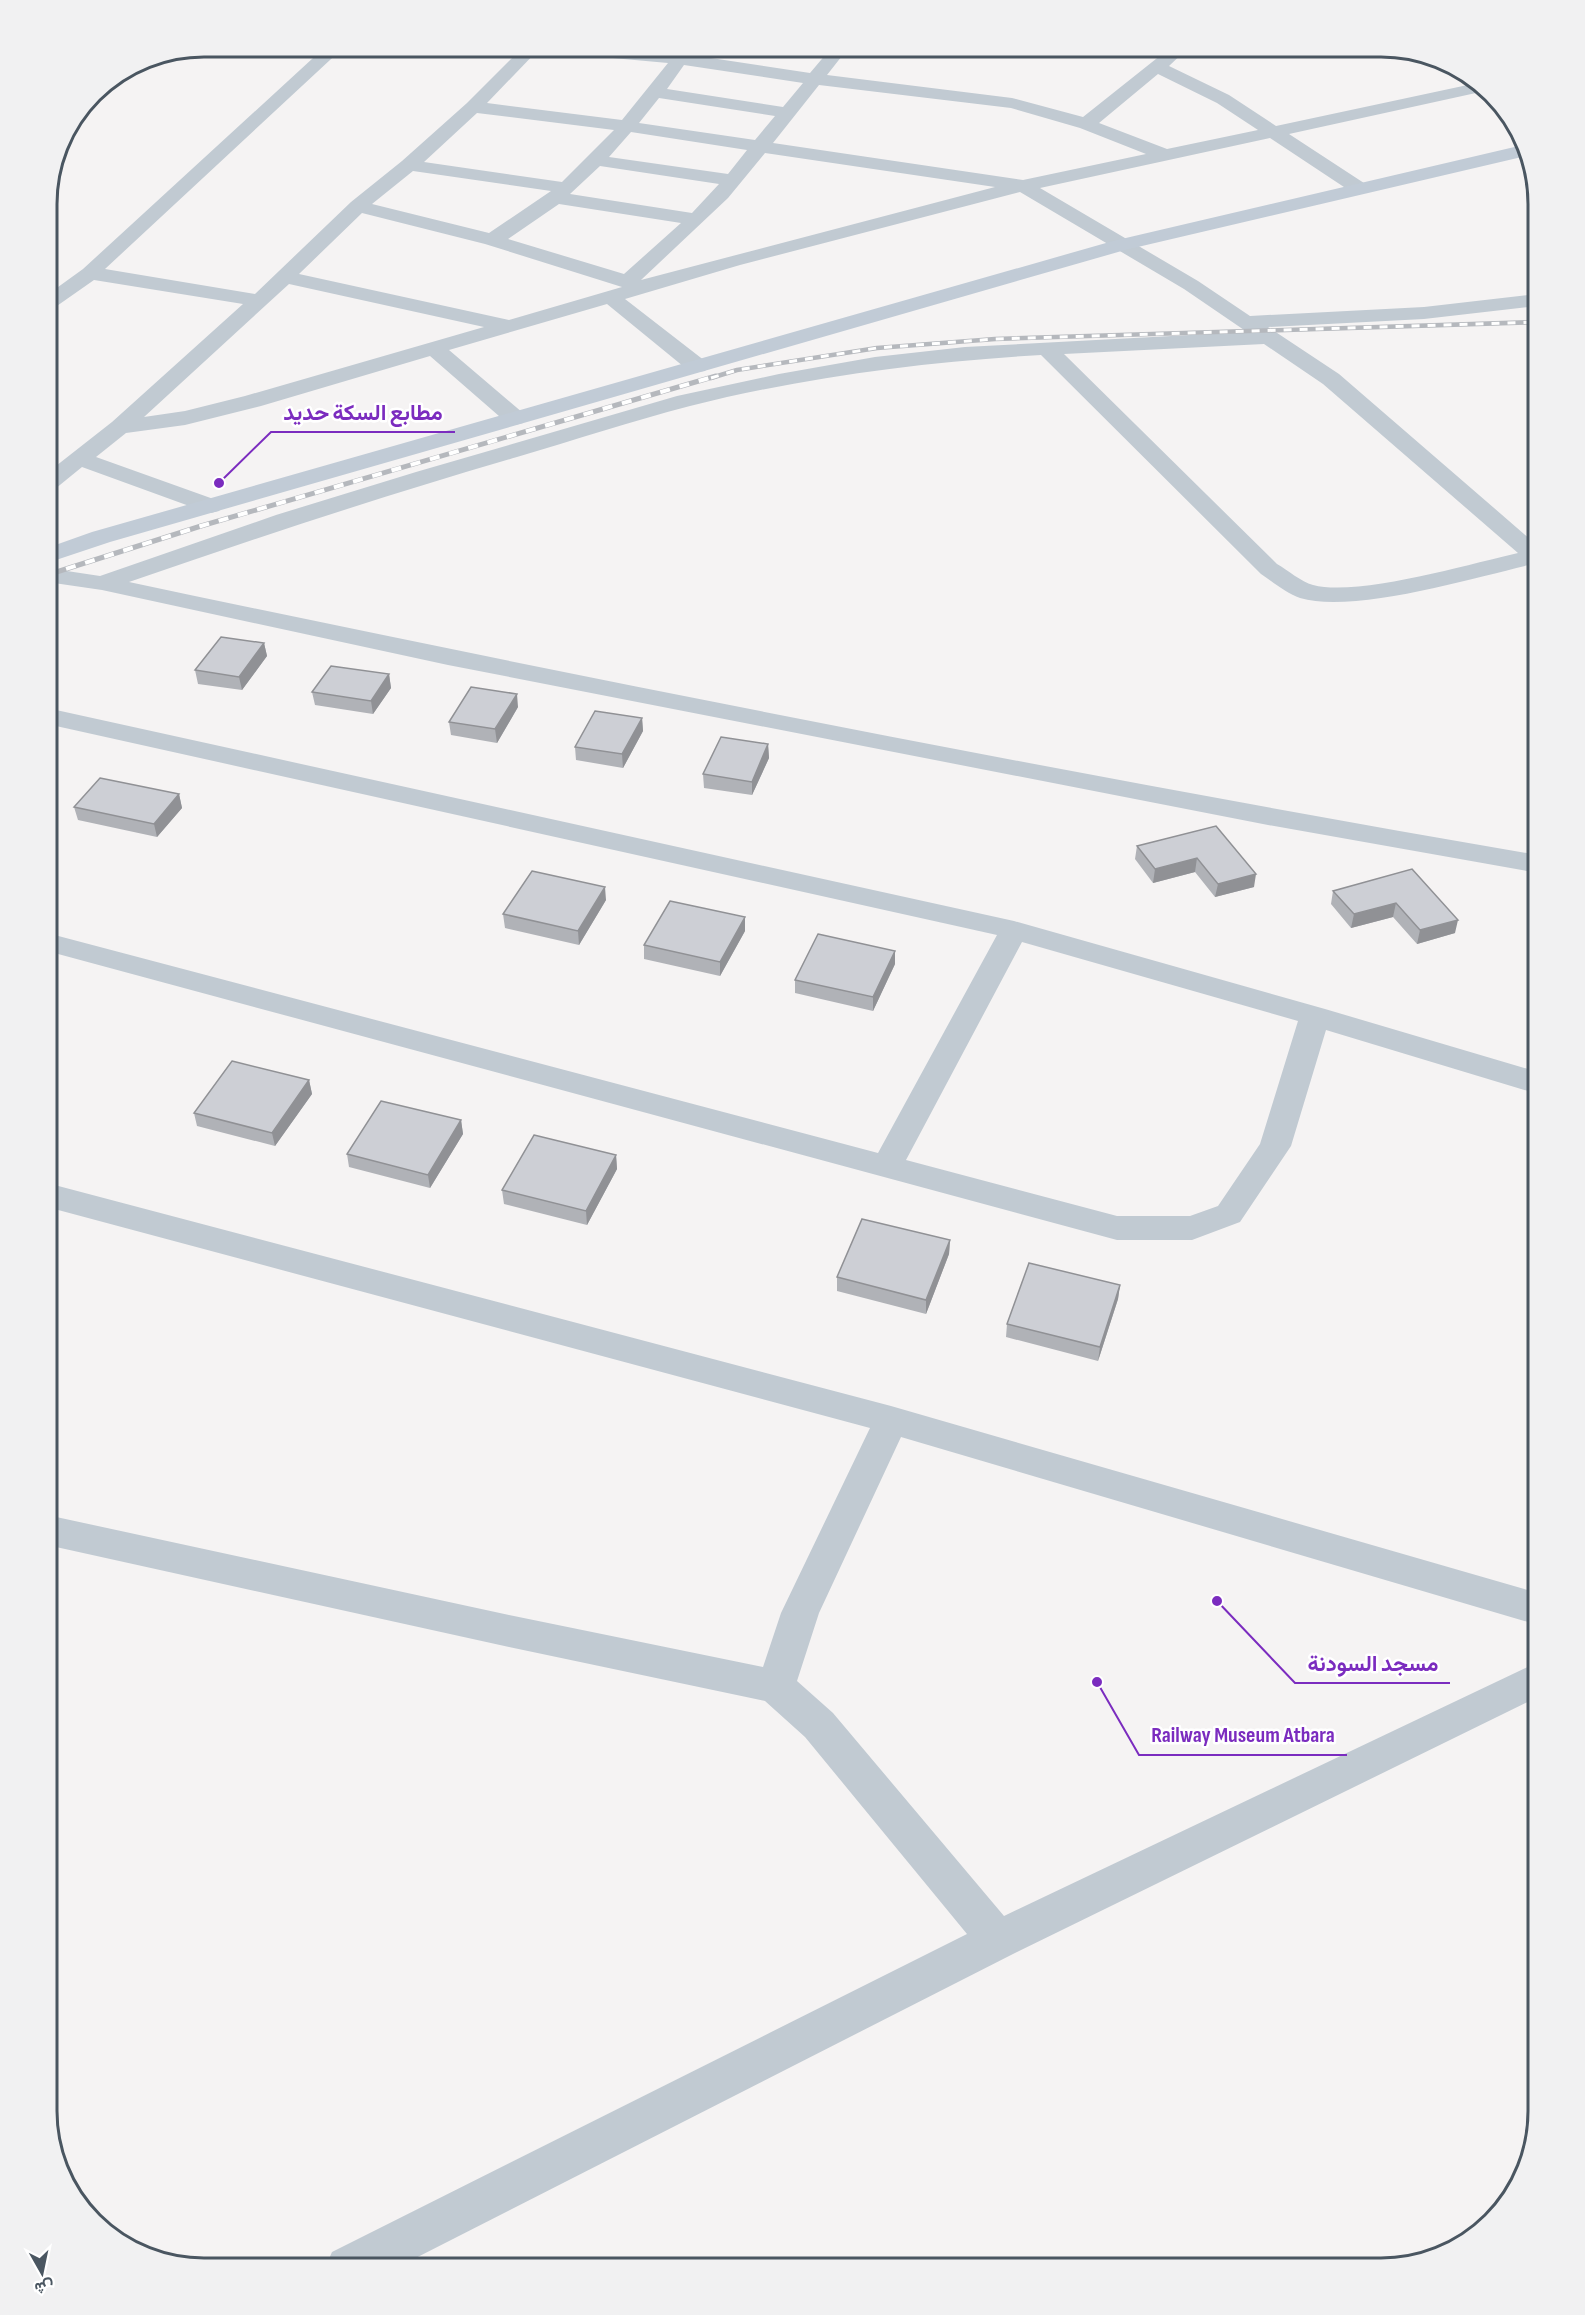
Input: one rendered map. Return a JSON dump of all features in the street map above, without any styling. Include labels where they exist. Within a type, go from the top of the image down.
[{"type":"street","points":[[57,297],[90,273],[322,57]]},
{"type":"street","points":[[57,476],[120,427],[285,277],[358,206],[409,165],[522,57]]},
{"type":"street","points":[[492,240],[561,193],[595,160],[682,57]]},
{"type":"street","points":[[706,57],[814,78],[1012,103],[1086,124],[1165,155]]},
{"type":"street","points":[[636,284],[732,180],[832,57]]},
{"type":"street","points":[[1086,124],[1169,57]]},
{"type":"street","points":[[1158,66],[1223,99],[1360,189]]},
{"type":"street","points":[[120,427],[184,418],[254,401],[506,325],[610,297],[636,284],[1023,186],[1472,89]]},
{"type":"street","points":[[654,92],[787,112]]},
{"type":"street","points":[[473,106],[625,126],[1023,186],[1191,285],[1331,379],[1528,549]]},
{"type":"street","points":[[57,552],[101,537],[1120,245],[1518,152]]},
{"type":"street","points":[[595,160],[732,180]]},
{"type":"street","points":[[409,165],[696,219]]},
{"type":"street","points":[[358,206],[492,240],[636,284]]},
{"type":"street","points":[[90,273],[258,300]]},
{"type":"street","points":[[285,277],[506,325]]},
{"type":"street","points":[[610,297],[697,366]]},
{"type":"street","points":[[1247,322],[1424,313],[1528,301]]},
{"type":"street","points":[[102,583],[284,520],[685,401],[779,380],[875,363],[1045,347],[1270,337]]},
{"type":"street","points":[[1045,347],[1269,568],[1306,592],[1342,596],[1389,589],[1528,559]]},
{"type":"street","points":[[434,348],[515,418]]},
{"type":"street","points":[[80,459],[211,506]]},
{"type":"street","points":[[57,560],[102,583],[459,660],[1268,817],[1528,862]]},
{"type":"street","points":[[57,718],[1014,930],[1528,1080]]},
{"type":"street","points":[[887,1166],[1014,930]]},
{"type":"street","points":[[57,945],[1117,1228],[1192,1228],[1229,1214],[1275,1146],[1315,1016]]},
{"type":"street","points":[[57,1198],[891,1420],[1528,1606]]},
{"type":"street","points":[[776,1686],[800,1613],[891,1420]]},
{"type":"street","points":[[57,1532],[509,1631],[776,1686],[819,1725],[998,1940]]},
{"type":"street","points":[[368,2258],[998,1940],[1528,1684]]},
{"type":"building","points":[[221,637],[264,643],[239,677],[195,670]]},
{"type":"building","points":[[331,666],[389,674],[371,701],[312,692]]},
{"type":"building","points":[[471,687],[517,694],[495,729],[449,722]]},
{"type":"building","points":[[595,711],[642,718],[622,754],[575,747]]},
{"type":"building","points":[[721,737],[768,744],[752,782],[703,774]]},
{"type":"building","points":[[100,778],[179,794],[154,824],[74,807]]},
{"type":"building","points":[[1216,826],[1256,874],[1218,884],[1197,858],[1155,869],[1137,846]]},
{"type":"building","points":[[1412,869],[1458,920],[1420,930],[1396,903],[1354,914],[1333,891]]},
{"type":"building","points":[[532,871],[605,887],[578,931],[503,914]]},
{"type":"building","points":[[670,901],[745,917],[720,962],[644,945]]},
{"type":"building","points":[[818,934],[895,951],[873,997],[795,980]]},
{"type":"building","points":[[232,1061],[309,1080],[272,1133],[194,1113]]},
{"type":"building","points":[[381,1101],[461,1120],[428,1175],[347,1154]]},
{"type":"building","points":[[534,1135],[616,1155],[586,1211],[502,1190]]},
{"type":"building","points":[[862,1219],[950,1240],[926,1300],[837,1277]]},
{"type":"building","points":[[1029,1263],[1120,1285],[1100,1347],[1007,1324]]},
{"type":"railway","points":[[711,378],[737,370],[877,348],[995,339],[1528,322]]},
{"type":"railway","points":[[57,572],[201,526],[716,376]]},
{"type":"place","name":"مطابع السكة حديد","points":[[219,483]]},
{"type":"place","name":"مسجد السودنة","points":[[1217,1601]]},
{"type":"place","name":"Railway Museum Atbara","points":[[1097,1682]]}]
